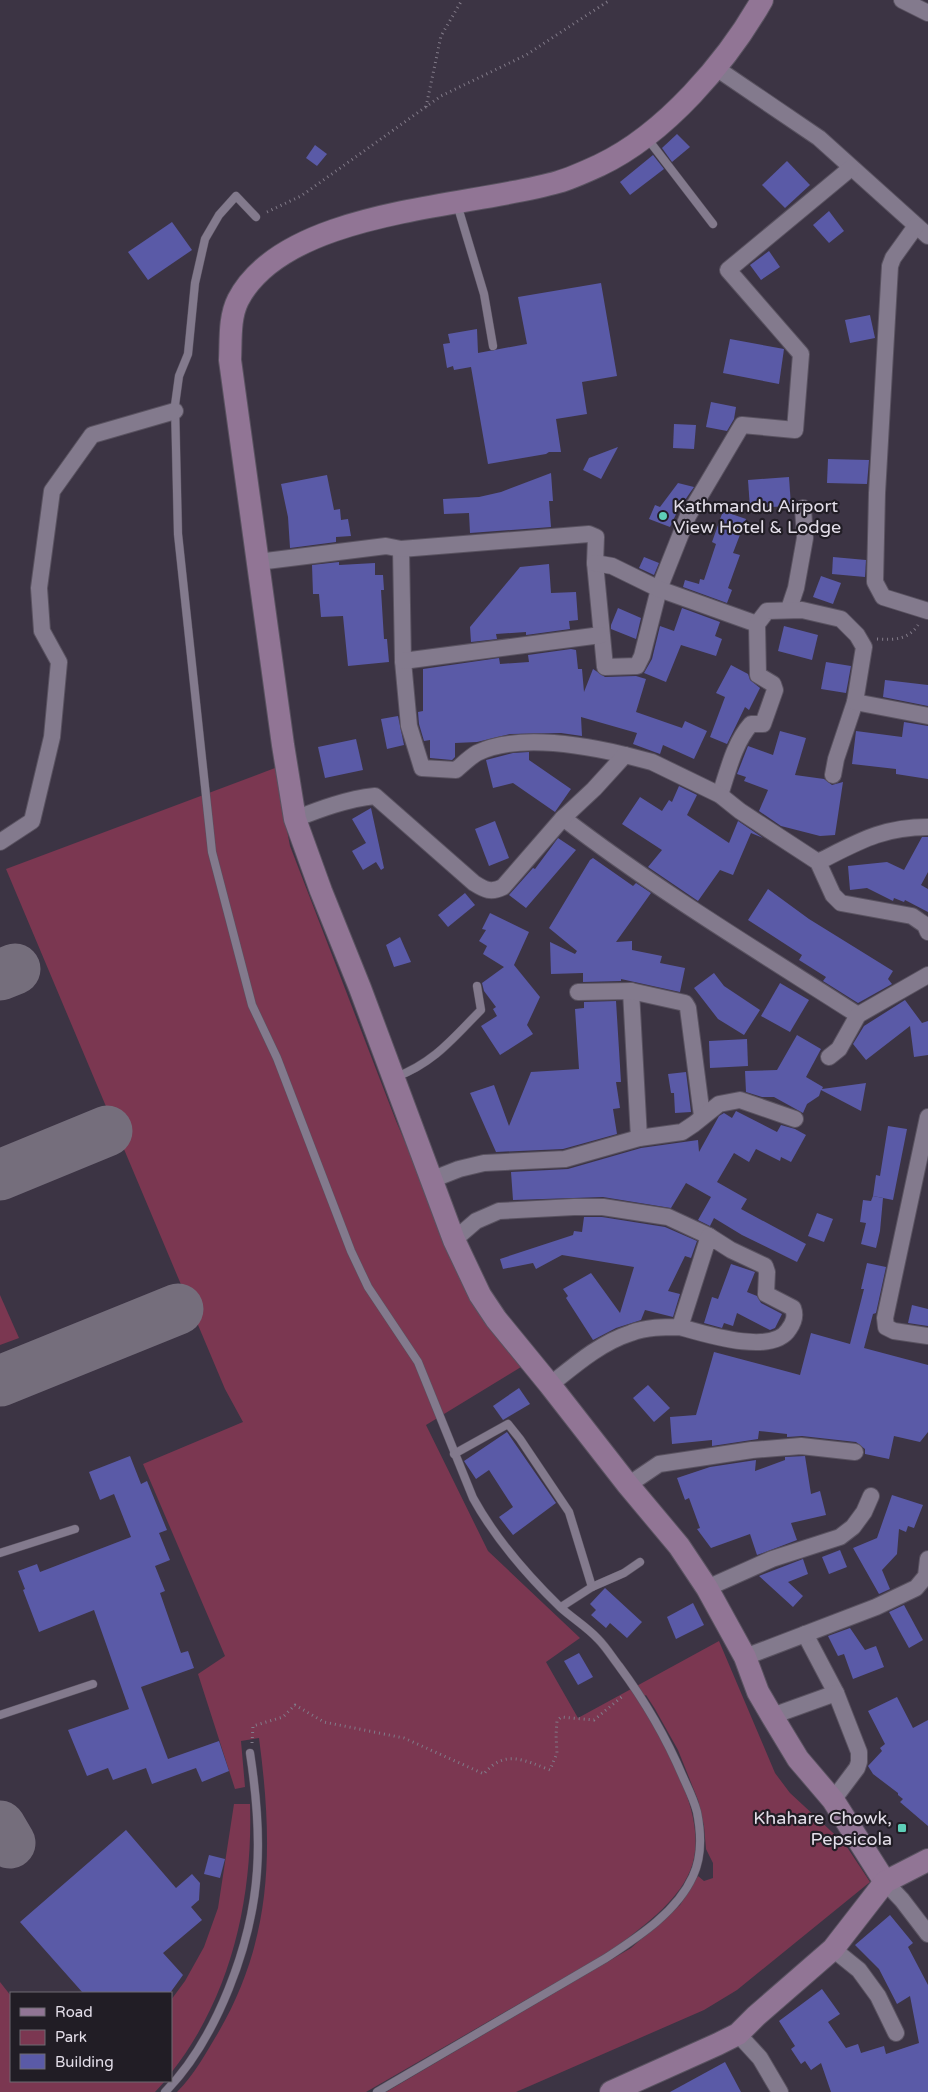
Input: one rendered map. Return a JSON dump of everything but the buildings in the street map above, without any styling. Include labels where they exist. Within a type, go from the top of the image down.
[{"type":"main road","points":[[762,0],[747,27],[716,68],[646,136],[601,164],[559,182],[387,216],[312,239],[282,253],[265,266],[248,284],[237,302],[231,329],[230,360],[294,819],[360,988],[454,1240],[480,1295],[496,1320],[679,1546],[707,1588],[745,1657],[758,1692],[798,1759],[832,1800],[885,1882]]},
{"type":"main road","points":[[611,2092],[738,2034],[833,1949],[885,1882],[928,1860]]},
{"type":"street","points":[[902,0],[928,13]]},
{"type":"street","points":[[716,68],[819,138],[922,231],[893,258],[890,266],[878,493],[876,582],[883,597],[928,611]]},
{"type":"street","points":[[258,562],[386,546],[401,550],[589,534],[596,537],[595,563],[605,667],[637,666],[642,656],[659,589],[688,516],[742,425],[795,430],[801,354],[728,270],[851,168]]},
{"type":"street","points":[[0,842],[32,821],[52,737],[59,662],[42,631],[39,588],[52,491],[92,435],[175,411]]},
{"type":"street","points":[[789,609],[796,588],[805,538],[803,508]]},
{"type":"street","points":[[401,550],[403,661],[409,726],[422,768],[456,770],[477,753],[504,745],[543,742],[585,746],[652,762],[720,795],[740,811],[818,862],[833,895],[841,903],[912,916],[925,925],[928,932]]},
{"type":"street","points":[[595,563],[612,566],[659,589],[757,624]]},
{"type":"street","points":[[720,795],[731,762],[745,730],[751,724],[763,724],[776,690],[774,684],[758,675],[757,624],[767,610],[789,609],[841,619],[857,635],[864,647],[855,702],[836,759],[833,775]]},
{"type":"street","points":[[403,661],[601,634]]},
{"type":"street","points":[[855,702],[928,716]]},
{"type":"street","points":[[294,819],[322,808],[363,797],[375,796],[474,883],[487,891],[495,892],[503,887],[562,818],[594,789],[625,755]]},
{"type":"street","points":[[562,818],[617,859],[675,898],[858,1015]]},
{"type":"street","points":[[818,862],[872,835],[907,827],[928,827]]},
{"type":"street","points":[[829,1057],[838,1049],[858,1015],[928,976]]},
{"type":"street","points":[[578,992],[631,991],[685,1003],[688,1008],[702,1116]]},
{"type":"street","points":[[631,991],[639,1138]]},
{"type":"street","points":[[431,1180],[459,1169],[484,1163],[565,1159],[639,1138],[682,1132],[719,1104],[740,1100],[795,1119]]},
{"type":"street","points":[[928,1117],[885,1318],[886,1327],[894,1331],[928,1336]]},
{"type":"street","points":[[454,1240],[476,1221],[499,1211],[603,1207],[668,1217],[709,1236],[731,1250],[765,1266],[767,1272],[766,1294],[793,1308],[794,1321],[785,1336],[772,1342],[723,1339],[680,1327],[654,1328],[631,1332],[588,1354],[550,1385]]},
{"type":"street","points":[[680,1327],[709,1236]]},
{"type":"street","points":[[628,1485],[659,1464],[752,1450],[801,1446],[855,1452]]},
{"type":"street","points":[[707,1588],[772,1559],[840,1537],[853,1527],[864,1512],[871,1496]]},
{"type":"street","points":[[745,1657],[876,1607],[916,1588],[926,1576],[928,1559]]},
{"type":"street","points":[[805,1634],[836,1693],[859,1752],[860,1762],[857,1768],[832,1800]]},
{"type":"street","points":[[772,1716],[836,1693]]},
{"type":"street","points":[[885,1882],[902,1900],[928,1934]]},
{"type":"street","points":[[833,1949],[859,1970],[878,1996],[896,2033]]},
{"type":"street","points":[[738,2034],[760,2058],[780,2092]]},
{"type":"lane","points":[[646,136],[713,224]]},
{"type":"lane","points":[[256,218],[236,196],[219,215],[205,239],[195,282],[188,354],[179,376],[175,411],[178,534],[212,852],[252,1005],[277,1058],[351,1252],[368,1286],[418,1362],[473,1498],[484,1518],[522,1566],[560,1607],[599,1639],[634,1686],[668,1742],[694,1805],[699,1846],[698,1862],[692,1877],[663,1916],[631,1942],[376,2092]]},
{"type":"lane","points":[[456,202],[484,294],[493,346]]},
{"type":"lane","points":[[392,1078],[416,1069],[430,1060],[481,1010],[476,986]]},
{"type":"lane","points":[[454,1454],[508,1424],[569,1512],[592,1588]]},
{"type":"lane","points":[[0,1553],[75,1529]]},
{"type":"lane","points":[[560,1607],[592,1588],[624,1573],[640,1562]]},
{"type":"lane","points":[[0,1715],[93,1684]]},
{"type":"lane","points":[[165,2092],[203,2043],[226,1996],[248,1932],[257,1872],[259,1830],[250,1753]]},
{"type":"path","points":[[425,108],[441,36],[462,0]]},
{"type":"path","points":[[256,218],[301,196],[441,96],[526,55],[610,0]]},
{"type":"path","points":[[857,635],[893,640],[902,638],[914,631],[928,611]]},
{"type":"path","points":[[250,1753],[253,1726],[283,1717],[295,1704],[324,1722],[404,1738],[484,1774],[493,1763],[509,1758],[525,1760],[550,1770],[557,1753],[557,1721],[561,1717],[594,1720],[634,1686]]},
{"type":"green space","points":[[275,768],[290,846],[396,1121],[420,1177],[521,1367],[426,1425],[488,1551],[580,1638],[546,1662],[578,1718],[719,1641],[775,1773],[790,1793],[845,1844],[870,1882],[737,1990],[704,2010],[516,2092],[386,2092],[631,1948],[680,1905],[698,1876],[704,1881],[713,1878],[713,1863],[706,1849],[704,1826],[698,1800],[678,1750],[646,1695],[639,1700],[661,1738],[682,1783],[695,1829],[695,1851],[690,1871],[676,1894],[658,1914],[616,1948],[366,2092],[177,2092],[194,2071],[218,2033],[236,1997],[250,1961],[265,1889],[267,1853],[264,1777],[259,1738],[241,1741],[245,1787],[235,1789],[198,1674],[225,1656],[143,1464],[243,1422],[225,1389],[6,869]]},
{"type":"green space","points":[[0,1295],[19,1338],[0,1345]]},
{"type":"green space","points":[[234,1804],[250,1804],[250,1840],[247,1875],[242,1911],[234,1946],[223,1980],[209,2012],[192,2044],[172,2072],[172,1999],[185,1981],[204,1947],[218,1908]]},
{"type":"green space","points":[[0,1982],[10,1995],[10,2082],[164,2082],[155,2092],[0,2092]]},
{"type":"taxiway","points":[[0,975],[15,969]]},
{"type":"taxiway","points":[[0,1175],[107,1131]]},
{"type":"taxiway","points":[[0,1381],[178,1309]]},
{"type":"taxiway","points":[[0,1826],[10,1843]]},
{"type":"place","name":"Kathmandu Airport View Hotel & Lodge","points":[[663,516]]},
{"type":"place","name":"Khahare Chowk, Pepsicola","points":[[902,1828]]}]
